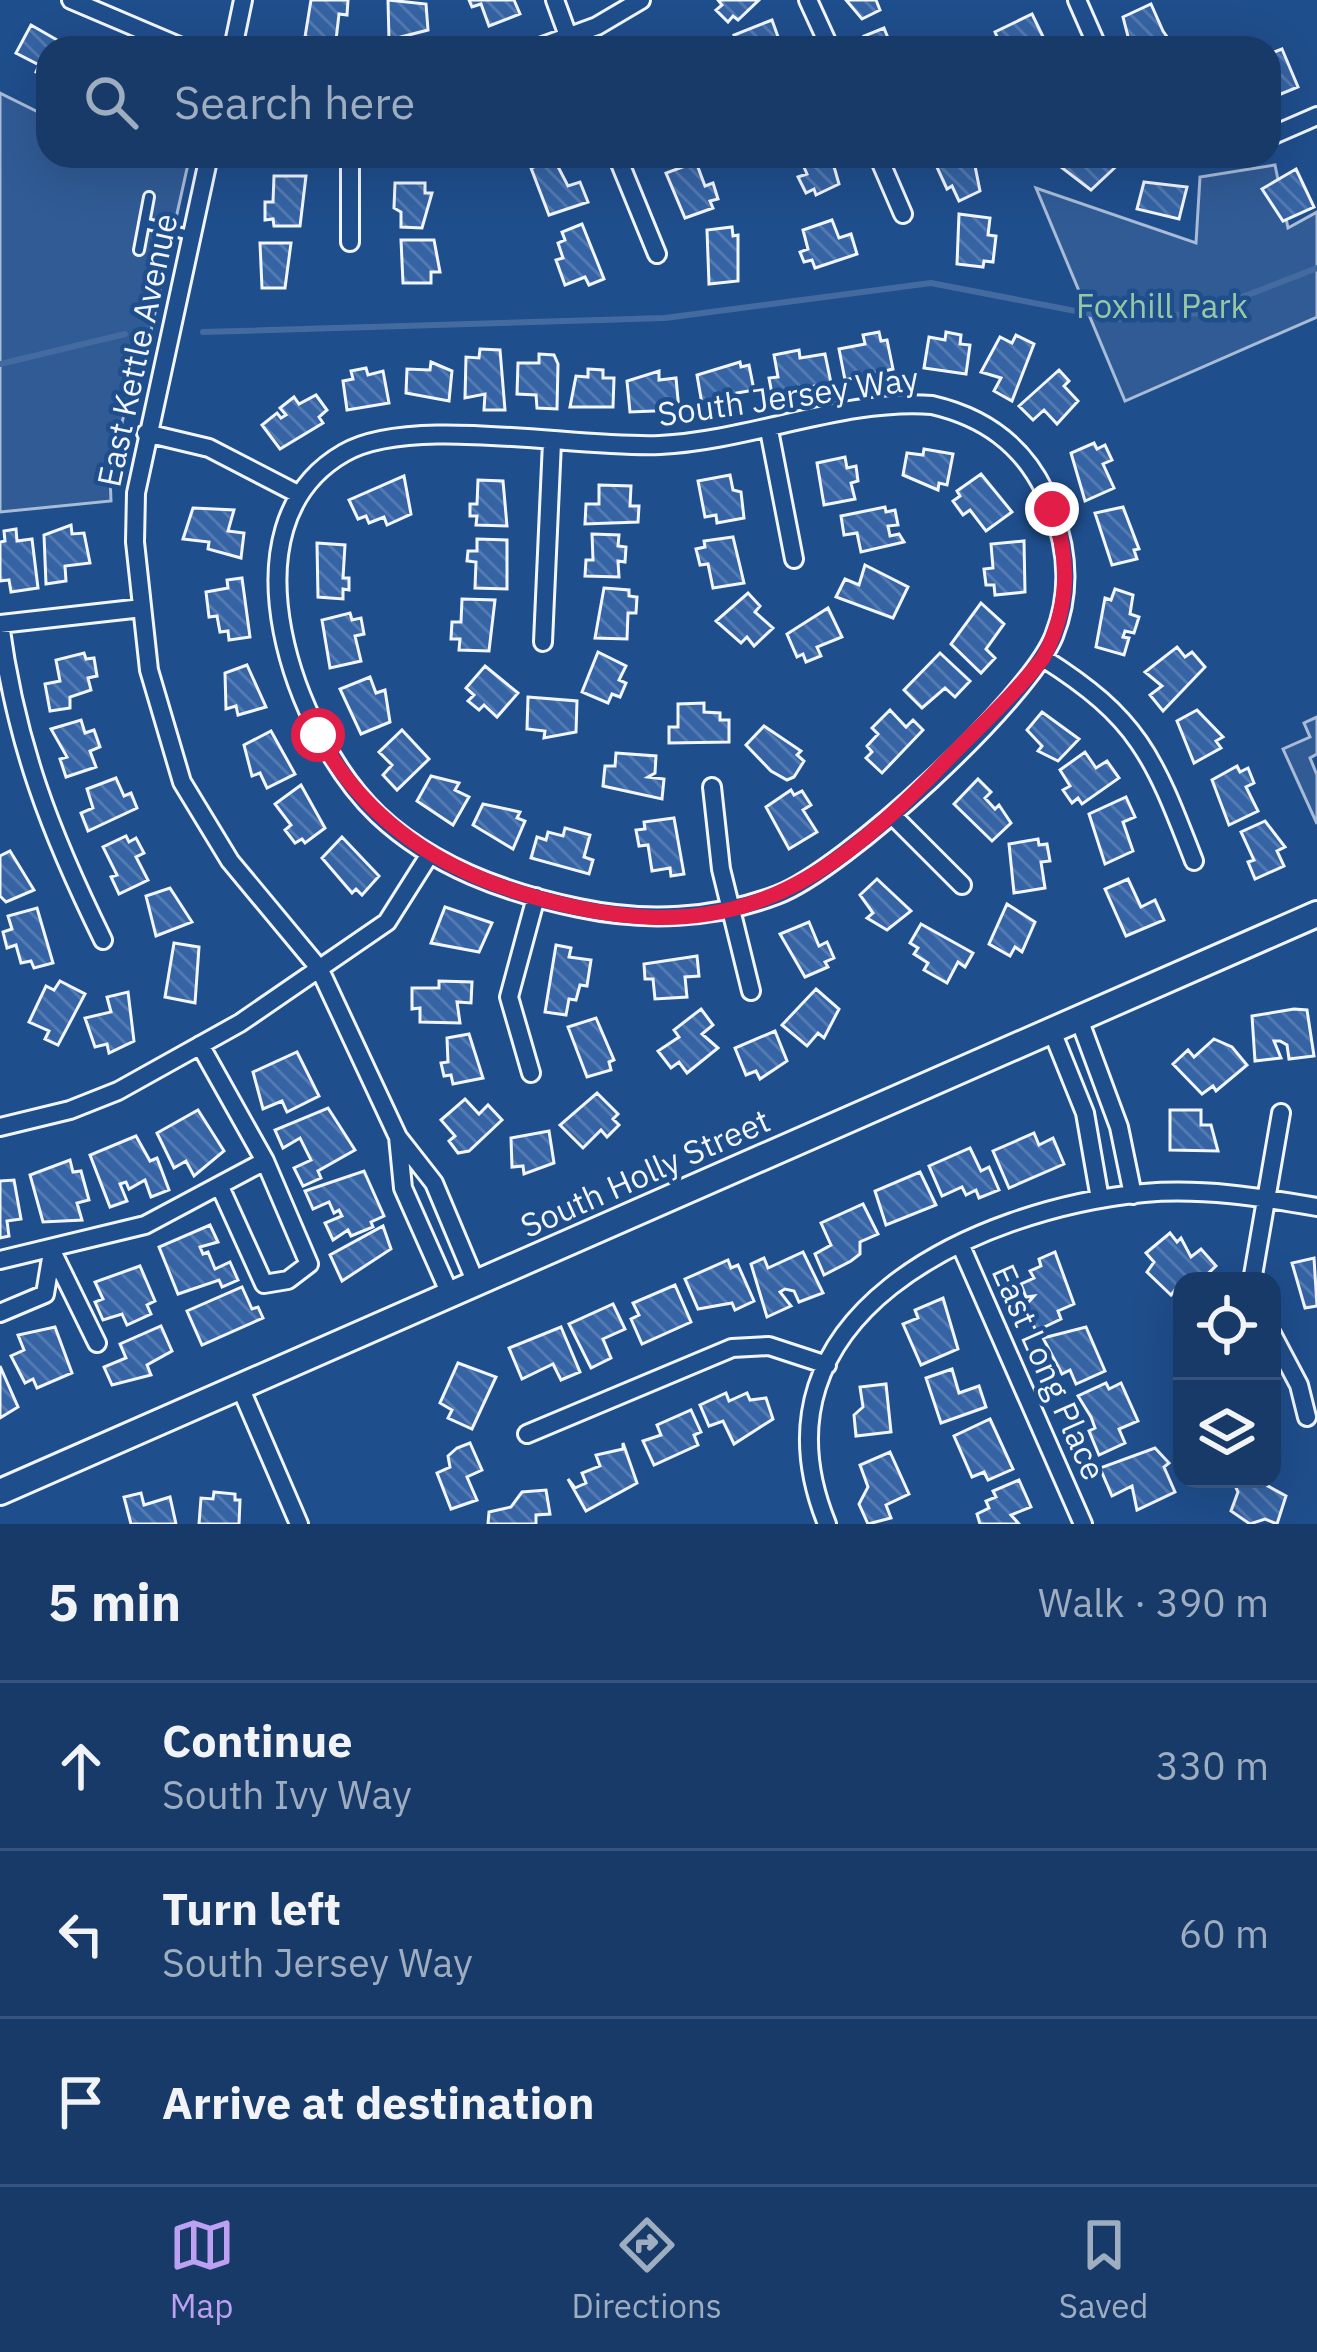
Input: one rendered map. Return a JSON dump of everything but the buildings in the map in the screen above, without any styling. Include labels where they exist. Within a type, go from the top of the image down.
[{"type":"main road","name":"South Holly Street","points":[[0,1492],[1317,914]]},
{"type":"street","points":[[71,0],[156,36]]},
{"type":"street","points":[[236,36],[243,0]]},
{"type":"street","points":[[554,0],[568,36]]},
{"type":"street","points":[[582,36],[641,0]]},
{"type":"street","points":[[808,0],[824,36]]},
{"type":"street","points":[[1077,0],[1093,36]]},
{"type":"street","points":[[1281,132],[1317,116]]},
{"type":"street","name":"East Kettle Avenue","points":[[206,168],[146,433],[135,518],[153,695],[182,782],[230,861],[319,968],[398,1137],[434,1183],[476,1283]]},
{"type":"street","points":[[350,168],[350,242]]},
{"type":"street","points":[[622,168],[657,254]]},
{"type":"street","points":[[883,168],[904,214]]},
{"type":"street","name":"South Jersey Way","points":[[296,493],[342,453],[386,437],[653,446],[911,403],[956,410],[999,432],[1035,473],[1065,552],[1064,600],[1043,658]]},
{"type":"street","points":[[769,430],[794,559]]},
{"type":"street","points":[[146,433],[209,448],[296,493],[286,514],[278,556],[298,690],[345,778],[380,817],[430,854],[479,879],[536,897],[632,916],[730,908],[779,894],[821,873],[893,816],[1043,658],[1103,698],[1136,733],[1158,769],[1194,861]]},
{"type":"street","points":[[543,642],[552,442]]},
{"type":"street","points":[[103,940],[30,777],[12,708],[0,624],[142,608]]},
{"type":"street","points":[[712,787],[730,908],[751,992]]},
{"type":"street","points":[[893,816],[962,885]]},
{"type":"street","points":[[0,1126],[102,1097],[200,1045],[387,922],[430,854]]},
{"type":"street","points":[[531,1073],[509,997],[536,897]]},
{"type":"street","points":[[1078,1019],[1119,1126],[1132,1195]]},
{"type":"street","points":[[1052,1030],[1085,1113],[1100,1199]]},
{"type":"street","points":[[200,1045],[265,1161],[309,1264],[288,1280],[264,1284],[221,1190]]},
{"type":"street","points":[[1253,1272],[1280,1113]]},
{"type":"street","name":"East Kettle Avenue","points":[[398,1137],[403,1188],[450,1294]]},
{"type":"street","points":[[0,1260],[145,1225],[221,1190],[265,1161]]},
{"type":"street","points":[[826,1524],[811,1458],[813,1410],[826,1366],[875,1294],[908,1270],[1021,1220],[1100,1199],[1198,1192],[1317,1207]]},
{"type":"street","name":"East Long Place","points":[[960,1244],[1083,1524]]},
{"type":"street","points":[[0,1312],[45,1294],[52,1251]]},
{"type":"street","points":[[52,1251],[97,1343]]},
{"type":"street","points":[[527,1434],[732,1348],[769,1346],[826,1366]]},
{"type":"street","points":[[1281,1351],[1299,1385],[1307,1417]]},
{"type":"street","points":[[240,1387],[299,1524]]},
{"type":"lane","points":[[139,250],[149,197]]},
{"type":"lane","points":[[144,223],[191,236]]},
{"type":"shaded area","points":[[0,93],[36,111],[36,168],[187,168],[145,358],[134,371],[110,475],[111,501],[0,512]]},
{"type":"shaded area","name":"Foxhill Park","points":[[1276,168],[1288,228],[1317,212],[1317,317],[1125,401],[1036,188],[1196,243],[1200,177]]},
{"type":"shaded area","points":[[1317,717],[1317,754],[1310,758],[1317,775],[1317,824],[1283,749],[1310,737],[1304,723]]},
{"type":"waterway","points":[[203,332],[665,318],[931,283],[1117,319],[1201,313],[1317,268]]},
{"type":"waterway","points":[[0,364],[125,334]]},
{"type":"route","points":[[318,735],[345,778],[380,817],[430,854],[479,879],[564,905],[632,916],[701,914],[757,902],[801,884],[859,847],[1043,658],[1060,620],[1066,577],[1065,552],[1052,509]]}]
